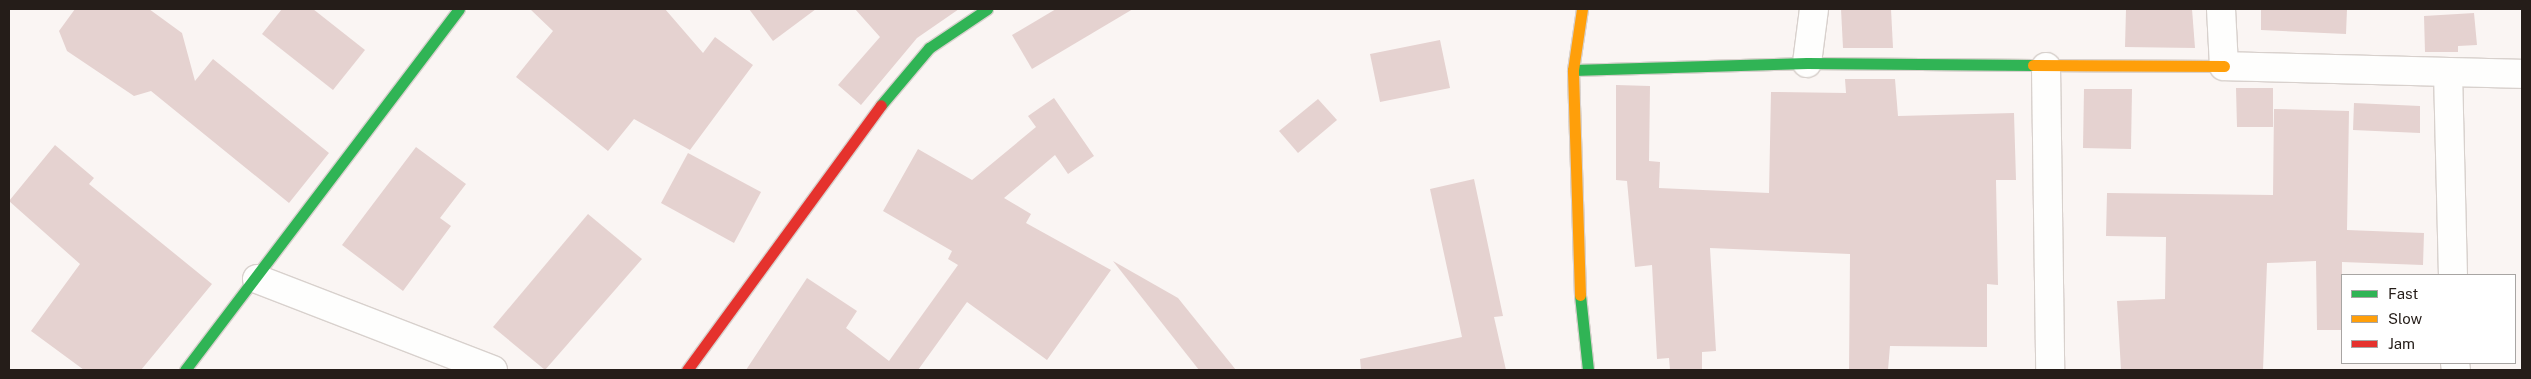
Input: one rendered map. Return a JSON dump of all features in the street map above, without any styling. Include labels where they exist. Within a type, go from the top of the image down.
[{"type":"street","points":[[185,370],[257,279],[458,9]]},
{"type":"street","points":[[687,370],[864,125],[929,48],[987,9]]},
{"type":"street","points":[[1582,9],[1573,70],[1577,261],[1588,370]]},
{"type":"street","points":[[1807,63],[1814,9]]},
{"type":"street","points":[[2221,9],[2224,66]]},
{"type":"street","points":[[1573,70],[1807,63],[2046,67],[2224,66],[2522,74]]},
{"type":"street","points":[[2046,67],[2050,370]]},
{"type":"street","points":[[2448,72],[2453,274]]},
{"type":"street","points":[[257,279],[493,370]]},
{"type":"building","points":[[75,9],[149,9],[182,33],[195,81],[213,59],[329,153],[289,203],[151,91],[134,96],[67,51],[59,31]]},
{"type":"building","points":[[282,9],[313,9],[365,50],[333,90],[262,34]]},
{"type":"building","points":[[530,9],[665,9],[703,53],[715,37],[753,65],[690,150],[634,119],[608,151],[516,77],[553,31]]},
{"type":"building","points":[[749,9],[816,9],[773,41]]},
{"type":"building","points":[[855,9],[959,9],[917,38],[861,105],[838,85],[880,37]]},
{"type":"building","points":[[1056,9],[1133,9],[1032,69],[1012,35]]},
{"type":"building","points":[[1841,9],[1891,9],[1893,48],[1843,48]]},
{"type":"building","points":[[2126,9],[2192,9],[2195,48],[2125,47]]},
{"type":"building","points":[[2261,9],[2347,9],[2346,34],[2261,30]]},
{"type":"building","points":[[2474,13],[2477,45],[2458,46],[2458,52],[2425,52],[2424,16]]},
{"type":"building","points":[[1440,40],[1450,88],[1380,102],[1370,54]]},
{"type":"building","points":[[1845,79],[1895,79],[1898,116],[2014,113],[2016,180],[1996,180],[1998,285],[1987,284],[1987,347],[1890,346],[1888,370],[1849,370],[1850,254],[1710,248],[1716,351],[1702,352],[1702,370],[1670,370],[1669,358],[1657,359],[1652,265],[1635,267],[1627,181],[1616,180],[1616,85],[1650,86],[1649,161],[1660,162],[1659,188],[1769,193],[1771,92],[1846,93]]},
{"type":"building","points":[[2236,88],[2273,88],[2273,127],[2237,127]]},
{"type":"building","points":[[2084,89],[2132,89],[2131,149],[2083,148]]},
{"type":"building","points":[[1054,98],[1094,156],[1068,174],[1055,155],[1004,198],[1031,214],[1026,223],[1111,270],[1047,360],[967,302],[918,370],[746,370],[807,278],[857,311],[846,328],[889,361],[958,265],[948,259],[952,251],[883,211],[918,149],[972,180],[1036,127],[1028,116]]},
{"type":"building","points":[[1318,99],[1337,120],[1298,153],[1279,131]]},
{"type":"building","points":[[2354,103],[2420,106],[2420,133],[2353,130]]},
{"type":"building","points":[[2274,109],[2349,111],[2347,230],[2424,233],[2423,265],[2342,262],[2341,330],[2317,330],[2316,261],[2267,263],[2263,370],[2121,370],[2117,301],[2165,299],[2166,237],[2106,236],[2107,193],[2273,195]]},
{"type":"building","points":[[55,145],[94,178],[89,184],[212,284],[141,370],[84,370],[31,331],[80,264],[9,201]]},
{"type":"building","points":[[416,147],[466,184],[440,218],[451,226],[403,291],[342,245]]},
{"type":"building","points":[[688,153],[761,192],[734,243],[661,203]]},
{"type":"building","points":[[1474,179],[1503,316],[1494,317],[1506,370],[1361,370],[1360,359],[1462,337],[1430,189]]},
{"type":"building","points":[[588,214],[642,259],[545,370],[493,327]]},
{"type":"building","points":[[1113,261],[1178,298],[1236,370],[1199,370]]},
{"type":"traffic: fast","points":[[185,370],[459,9]]},
{"type":"traffic: fast","points":[[881,105],[929,48],[987,9]]},
{"type":"traffic: fast","points":[[1573,70],[1807,63],[2033,65]]},
{"type":"traffic: fast","points":[[1580,295],[1588,370]]},
{"type":"traffic: slow","points":[[1580,295],[1573,70],[1582,9]]},
{"type":"traffic: slow","points":[[2033,65],[2224,66]]},
{"type":"traffic: jam","points":[[687,370],[881,105]]}]
